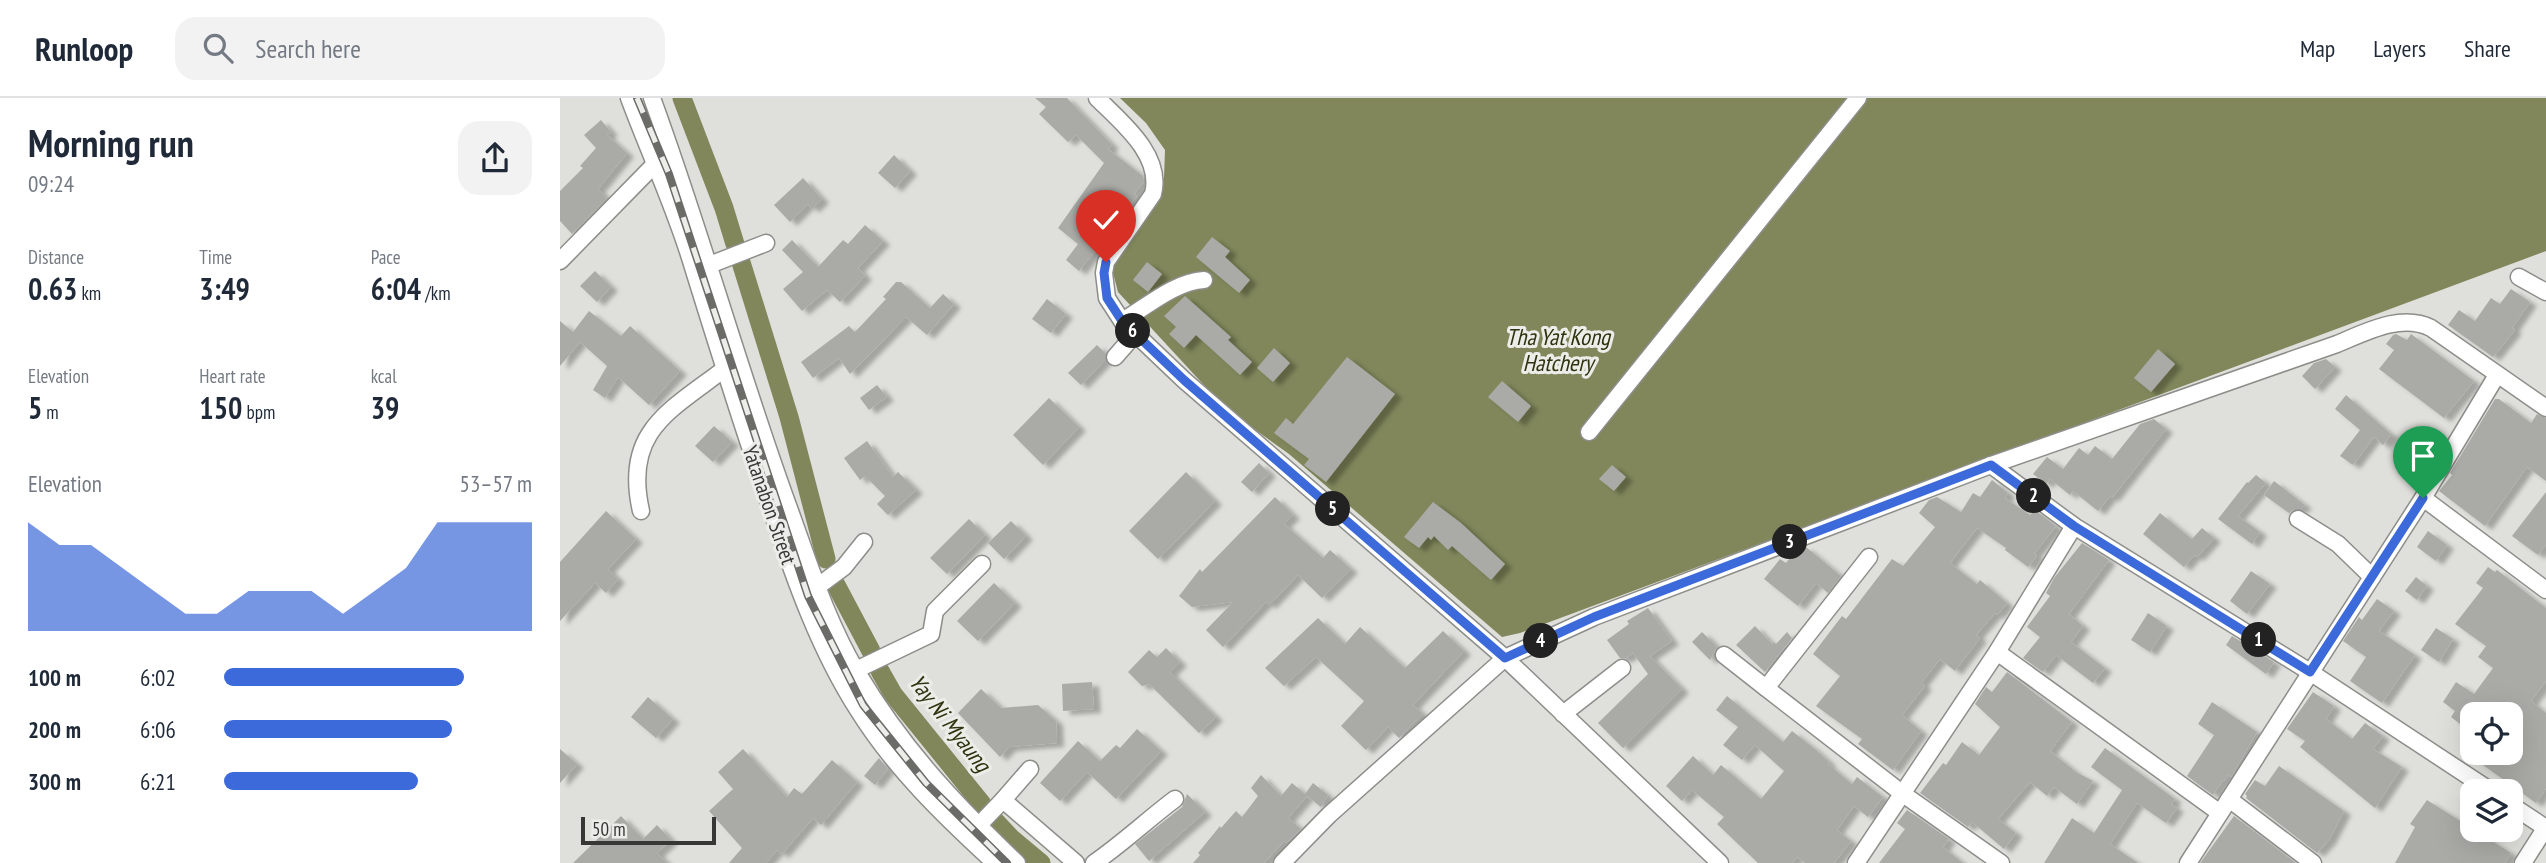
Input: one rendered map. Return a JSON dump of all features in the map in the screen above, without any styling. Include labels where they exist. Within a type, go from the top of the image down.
[{"type":"street","name":"Yatanabon Street","points":[[629,98],[701,268],[723,370],[768,475],[805,606],[830,660],[857,710],[889,753],[960,831],[995,863]]},
{"type":"street","points":[[652,98],[701,268],[741,363],[768,475],[856,670],[909,751],[1017,863]]},
{"type":"street","points":[[1097,98],[1143,148],[1156,183],[1153,194],[1106,262],[1104,273],[1107,298],[1122,321],[1184,380],[1505,658],[1720,863]]},
{"type":"street","points":[[1589,432],[1858,98]]},
{"type":"street","points":[[560,261],[656,163]]},
{"type":"street","points":[[701,268],[766,243]]},
{"type":"street","points":[[2519,277],[2546,292]]},
{"type":"street","points":[[1122,321],[1174,288],[1188,281],[1204,279]]},
{"type":"street","points":[[1282,863],[1329,815],[1505,658],[1594,617],[1991,465],[2337,344],[2383,324],[2423,324],[2546,408]]},
{"type":"street","points":[[1115,357],[1136,333]]},
{"type":"street","points":[[641,511],[637,475],[640,453],[647,436],[673,407],[723,370],[741,363]]},
{"type":"street","points":[[2188,863],[2423,498],[2497,375]]},
{"type":"street","points":[[1991,465],[2074,526],[2310,672],[2473,779]]},
{"type":"street","points":[[2423,498],[2546,590]]},
{"type":"street","points":[[2298,519],[2325,533],[2372,577]]},
{"type":"street","points":[[1857,863],[1997,652],[2074,526]]},
{"type":"street","points":[[817,587],[844,567],[864,542]]},
{"type":"street","points":[[1766,688],[1869,557]]},
{"type":"street","points":[[856,670],[932,634],[935,611],[982,564]]},
{"type":"street","points":[[1997,652],[2313,863]]},
{"type":"street","points":[[1724,655],[1903,794],[2001,863]]},
{"type":"street","points":[[1563,714],[1622,668]]},
{"type":"street","points":[[980,823],[1030,769]]},
{"type":"street","points":[[1094,863],[1123,843],[1148,819],[1175,799]]},
{"type":"street","points":[[999,804],[1076,863]]},
{"type":"street","points":[[2523,813],[2546,828],[2523,863]]},
{"type":"water","name":"Tha Yat Kong Hatchery","points":[[1120,98],[2546,98],[2546,251],[1520,633],[1502,637],[1289,454],[1226,409],[1118,292],[1111,265],[1164,178],[1165,150],[1146,123]]},
{"type":"building","points":[[1035,98],[1067,98],[1112,145],[1108,149],[1143,176],[1144,181],[1134,194],[1137,196],[1121,216],[1123,218],[1104,245],[1101,243],[1079,271],[1066,260],[1078,244],[1058,228],[1104,163],[1076,135],[1068,142],[1039,114],[1046,107]]},
{"type":"building","points":[[601,120],[611,132],[607,135],[627,153],[598,189],[607,198],[572,234],[560,221],[560,191],[583,168],[580,166],[596,148],[584,135]]},
{"type":"building","points":[[894,155],[910,171],[895,188],[878,173]]},
{"type":"building","points":[[803,178],[822,199],[812,209],[808,204],[790,222],[774,205]]},
{"type":"building","points":[[865,225],[883,241],[858,268],[865,276],[840,302],[827,290],[802,311],[783,289],[803,272],[782,250],[792,240],[818,267],[843,240],[848,244]]},
{"type":"building","points":[[1212,237],[1230,251],[1225,257],[1250,280],[1239,293],[1196,257]]},
{"type":"building","points":[[1147,262],[1162,274],[1148,292],[1133,280]]},
{"type":"building","points":[[595,271],[611,287],[597,302],[580,286]]},
{"type":"building","points":[[896,282],[901,282],[930,308],[943,294],[954,304],[927,335],[906,317],[850,374],[839,358],[813,378],[801,362],[849,326],[855,332],[886,299],[883,297]]},
{"type":"building","points":[[2511,289],[2530,302],[2512,328],[2515,330],[2493,357],[2448,325],[2459,310],[2475,321],[2491,298],[2500,304]]},
{"type":"building","points":[[1185,296],[1231,337],[1228,340],[1252,362],[1240,375],[1196,335],[1184,348],[1169,334],[1176,327],[1164,316]]},
{"type":"building","points":[[1047,299],[1066,314],[1051,333],[1032,319]]},
{"type":"building","points":[[589,311],[621,336],[630,326],[680,371],[649,405],[618,377],[605,398],[593,390],[607,366],[580,342],[560,366],[560,321],[573,332]]},
{"type":"building","points":[[2396,334],[2407,340],[2411,334],[2474,381],[2444,418],[2379,369],[2394,350],[2386,344]]},
{"type":"building","points":[[1097,345],[1105,353],[1105,360],[1081,385],[1068,373]]},
{"type":"building","points":[[1274,348],[1290,363],[1273,382],[1257,368]]},
{"type":"building","points":[[2158,349],[2175,364],[2151,392],[2134,378]]},
{"type":"building","points":[[1347,357],[1395,394],[1326,482],[1304,465],[1309,459],[1274,433],[1286,418],[1293,424]]},
{"type":"building","points":[[2326,359],[2335,367],[2315,389],[2302,376],[2314,363]]},
{"type":"building","points":[[1502,381],[1531,406],[1518,422],[1488,397]]},
{"type":"building","points":[[877,385],[887,397],[869,410],[860,398]]},
{"type":"building","points":[[2346,395],[2391,434],[2383,445],[2374,437],[2353,465],[2340,456],[2360,430],[2335,409]]},
{"type":"building","points":[[1049,398],[1079,427],[1043,465],[1013,435]]},
{"type":"building","points":[[2495,399],[2499,399],[2531,423],[2537,414],[2546,418],[2546,481],[2527,467],[2485,526],[2439,491],[2452,475],[2450,473]]},
{"type":"building","points":[[2154,419],[2166,429],[2112,498],[2110,496],[2098,511],[2073,491],[2070,495],[2050,479],[2046,484],[2033,474],[2047,457],[2063,469],[2079,448],[2088,455],[2095,446],[2112,459],[2140,424]]},
{"type":"building","points":[[714,426],[732,442],[713,462],[695,446]]},
{"type":"building","points":[[867,441],[893,477],[898,472],[916,490],[888,515],[877,504],[885,496],[865,476],[860,480],[844,458]]},
{"type":"building","points":[[1259,463],[1269,473],[1252,492],[1241,482]]},
{"type":"building","points":[[1612,465],[1626,477],[1614,491],[1599,479]]},
{"type":"building","points":[[1186,472],[1215,501],[1158,559],[1129,531]]},
{"type":"building","points":[[2256,475],[2266,483],[2238,516],[2260,532],[2252,544],[2218,519],[2247,482]]},
{"type":"building","points":[[1992,480],[2008,493],[2005,498],[2030,515],[2035,510],[2056,526],[2034,554],[2037,556],[2028,567],[1977,528],[1950,563],[1977,584],[1980,580],[2007,603],[1976,635],[1980,638],[1955,671],[1940,659],[1921,683],[1925,686],[1902,715],[1921,731],[1893,770],[1858,744],[1862,739],[1816,706],[1840,676],[1813,654],[1842,616],[1846,619],[1892,559],[1903,566],[1935,527],[1919,513],[1929,500],[1937,497],[1961,512],[1973,493],[1980,497]]},
{"type":"building","points":[[2274,481],[2305,505],[2289,513],[2264,495]]},
{"type":"building","points":[[2546,492],[2546,544],[2538,555],[2512,536]]},
{"type":"building","points":[[1275,497],[1293,515],[1284,524],[1323,558],[1330,550],[1351,569],[1322,598],[1298,575],[1269,605],[1266,602],[1223,647],[1206,630],[1233,602],[1192,607],[1179,596],[1200,569],[1202,572]]},
{"type":"building","points":[[1433,502],[1461,523],[1505,564],[1491,580],[1452,546],[1448,550],[1434,536],[1431,540],[1428,537],[1419,548],[1404,537]]},
{"type":"building","points":[[606,511],[636,539],[608,569],[618,579],[606,593],[595,583],[560,621],[560,562]]},
{"type":"building","points":[[2160,513],[2192,539],[2202,528],[2214,538],[2184,567],[2143,534]]},
{"type":"building","points":[[969,519],[985,535],[947,574],[930,558]]},
{"type":"building","points":[[1011,521],[1026,536],[1004,559],[988,543]]},
{"type":"building","points":[[2428,531],[2447,545],[2436,561],[2417,547]]},
{"type":"building","points":[[2082,543],[2109,560],[2069,614],[2083,626],[2071,642],[2105,668],[2093,683],[2056,655],[2043,672],[2023,658],[2040,637],[2027,627],[2050,596],[2046,593],[2054,578]]},
{"type":"building","points":[[1806,547],[1841,576],[1828,593],[1816,583],[1798,606],[1764,579],[1780,559],[1786,563],[1795,551]]},
{"type":"building","points":[[2488,567],[2495,572],[2497,570],[2546,608],[2546,681],[2531,701],[2546,713],[2546,788],[2536,803],[2523,794],[2523,779],[2503,779],[2483,765],[2523,765],[2523,702],[2460,702],[2460,724],[2451,717],[2455,711],[2443,702],[2456,682],[2474,694],[2493,668],[2478,657],[2486,646],[2455,624],[2483,588],[2476,583]]},
{"type":"building","points":[[2251,571],[2270,584],[2247,614],[2230,601]]},
{"type":"building","points":[[2416,577],[2427,586],[2417,600],[2405,591]]},
{"type":"building","points":[[994,583],[1015,603],[978,641],[957,621]]},
{"type":"building","points":[[2377,599],[2394,611],[2379,631],[2415,655],[2382,703],[2350,681],[2366,657],[2343,641],[2359,617],[2362,620]]},
{"type":"building","points":[[1648,608],[1672,641],[1650,656],[1682,689],[1623,748],[1598,723],[1648,674],[1633,653],[1626,658],[1620,658],[1607,640],[1629,624],[1627,621]]},
{"type":"building","points":[[2148,613],[2167,626],[2150,652],[2131,640]]},
{"type":"building","points":[[1318,618],[1345,644],[1360,627],[1405,668],[1443,631],[1464,651],[1413,705],[1423,714],[1399,738],[1388,727],[1366,750],[1341,726],[1364,701],[1316,657],[1284,686],[1265,668]]},
{"type":"building","points":[[1755,626],[1772,644],[1776,644],[1787,632],[1792,638],[1765,672],[1736,645]]},
{"type":"building","points":[[2436,628],[2453,639],[2439,662],[2421,650]]},
{"type":"building","points":[[1702,632],[1717,647],[1710,660],[1692,642]]},
{"type":"building","points":[[2232,636],[2274,662],[2266,674],[2226,645]]},
{"type":"building","points":[[1166,648],[1180,662],[1170,672],[1216,717],[1199,733],[1149,684],[1142,686],[1128,672],[1149,650],[1157,657]]},
{"type":"building","points":[[2007,672],[2072,722],[2050,751],[2076,772],[2093,781],[2077,804],[2054,787],[2047,796],[2030,782],[1998,819],[2016,833],[2004,849],[1972,822],[1968,827],[1920,793],[1943,763],[1946,765],[1962,742],[1979,755],[2000,727],[1975,704],[1986,687],[1992,692]]},
{"type":"building","points":[[1092,682],[1094,709],[1063,711],[1062,684]]},
{"type":"building","points":[[981,689],[1001,708],[1038,705],[1056,721],[1057,743],[1009,747],[1000,757],[958,713]]},
{"type":"building","points":[[2313,692],[2334,706],[2326,719],[2352,739],[2365,723],[2383,736],[2373,749],[2402,767],[2375,808],[2300,747],[2305,741],[2287,729]]},
{"type":"building","points":[[1727,696],[1783,742],[1792,731],[1852,784],[1857,777],[1883,797],[1868,817],[1854,806],[1837,830],[1851,841],[1834,863],[1805,863],[1797,857],[1792,863],[1758,863],[1717,824],[1724,817],[1692,790],[1682,801],[1666,786],[1693,756],[1713,775],[1721,765],[1761,799],[1784,771],[1755,745],[1742,760],[1723,745],[1738,727],[1716,710]]},
{"type":"building","points":[[648,697],[673,719],[656,738],[631,717]]},
{"type":"building","points":[[2212,702],[2257,732],[2231,777],[2228,775],[2223,780],[2213,795],[2187,776],[2214,735],[2198,724]]},
{"type":"building","points":[[1137,729],[1161,751],[1116,799],[1087,772],[1060,801],[1040,783],[1078,741],[1100,761],[1116,745],[1120,748]]},
{"type":"building","points":[[2105,748],[2175,799],[2171,804],[2177,808],[2166,823],[2137,803],[2110,844],[2138,863],[2044,863],[2072,818],[2094,833],[2122,790],[2091,767]]},
{"type":"building","points":[[560,749],[577,764],[560,783]]},
{"type":"building","points":[[743,749],[787,797],[794,788],[802,794],[832,760],[857,782],[821,825],[813,818],[782,854],[777,850],[766,863],[729,863],[742,848],[709,811],[733,789],[718,772]]},
{"type":"building","points":[[879,758],[888,769],[875,785],[864,776]]},
{"type":"building","points":[[2279,766],[2344,811],[2329,840],[2317,853],[2246,798],[2245,794],[2255,780],[2265,786]]},
{"type":"building","points":[[1261,775],[1281,796],[1292,783],[1305,794],[1313,783],[1328,795],[1321,807],[1307,796],[1288,818],[1301,829],[1286,843],[1284,841],[1264,863],[1193,863],[1220,826],[1221,828],[1236,811],[1242,817],[1258,796],[1251,788]]},
{"type":"building","points":[[1187,794],[1205,812],[1149,861],[1135,844],[1182,807]]},
{"type":"building","points":[[2427,800],[2460,821],[2460,842],[2494,842],[2511,853],[2505,863],[2395,863],[2415,827],[2410,824]]},
{"type":"building","points":[[1907,810],[1949,839],[1943,847],[1963,863],[1879,863],[1905,829],[1897,823]]},
{"type":"building","points":[[621,816],[643,839],[657,825],[671,840],[657,853],[667,863],[573,863]]},
{"type":"building","points":[[2234,816],[2296,863],[2200,863]]},
{"type":"waterway","points":[[682,98],[735,244]]},
{"type":"waterway","points":[[740,259],[789,417],[826,559]]},
{"type":"waterway","points":[[836,585],[871,651]]},
{"type":"waterway","name":"Yay Ni Myaung","points":[[880,671],[893,694],[982,804]]},
{"type":"waterway","name":"Yay Ni Myaung","points":[[996,822],[1041,863]]},
{"type":"railway","points":[[637,98],[669,174],[808,596],[863,705],[926,783],[1007,863]]},
{"type":"route","points":[[1106,262],[1104,284],[1107,298],[1122,321],[1184,380],[1505,658],[1594,617],[1991,465],[2074,526],[2310,672],[2423,498]]}]
